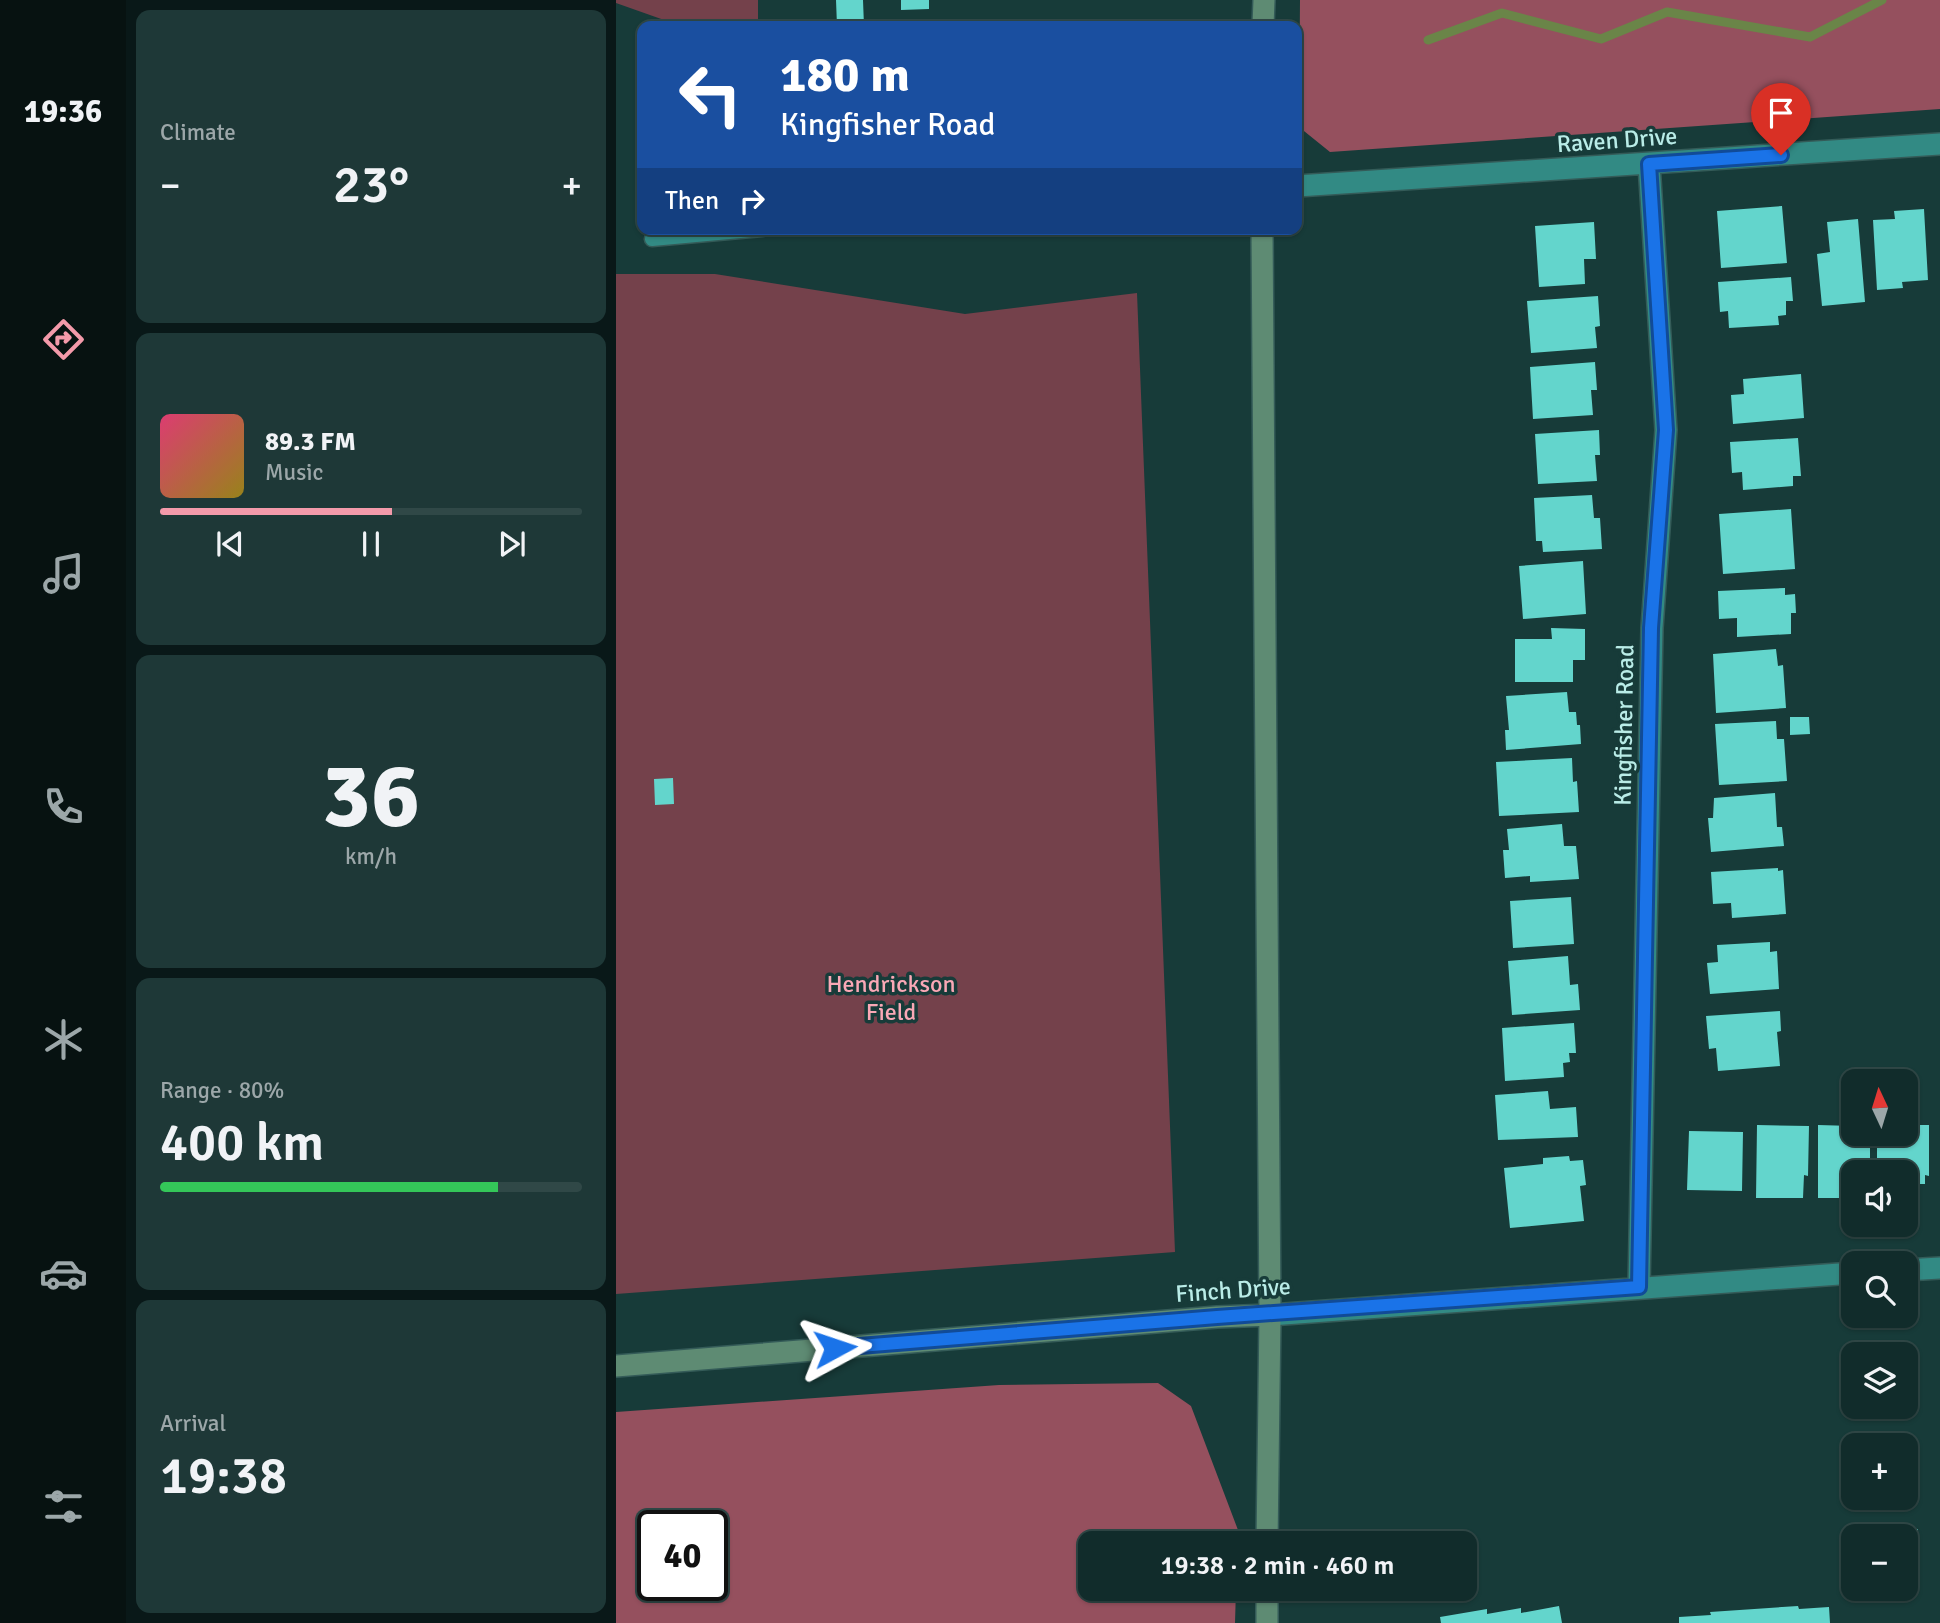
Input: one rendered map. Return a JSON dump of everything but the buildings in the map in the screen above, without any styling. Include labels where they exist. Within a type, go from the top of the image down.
[{"type":"street","points":[[1264,0],[1264,21]]},
{"type":"street","name":"Raven Drive","points":[[1302,186],[1940,144]]},
{"type":"street","name":"Kingfisher Road","points":[[1639,1287],[1651,628],[1666,430],[1649,164]]},
{"type":"street","points":[[1262,235],[1270,1315],[1267,1531]]},
{"type":"street","points":[[1918,1269],[1940,1268]]},
{"type":"street","name":"Finch Drive","points":[[616,1366],[1217,1317],[1841,1274]]},
{"type":"street","points":[[1267,1601],[1267,1623]]},
{"type":"lane","points":[[652,239],[696,235]]},
{"type":"green space","points":[[616,0],[758,0],[758,21],[667,21],[616,3]]},
{"type":"green space","name":"Hendrickson Field","points":[[616,274],[715,274],[965,314],[1137,293],[1175,1252],[616,1294]]},
{"type":"shaded area","points":[[1300,0],[1940,0],[1940,109],[1330,152],[1302,129],[1302,21],[1300,21]]},
{"type":"shaded area","points":[[1158,1383],[1191,1406],[1238,1531],[1078,1531],[1078,1601],[1236,1601],[1235,1623],[616,1623],[616,1412],[999,1385]]},
{"type":"waterway","points":[[1428,40],[1502,13],[1601,39],[1667,12],[1810,37],[1882,0]]},
{"type":"route","points":[[835,1348],[1639,1287],[1651,628],[1666,430],[1649,164],[1781,155]]}]
